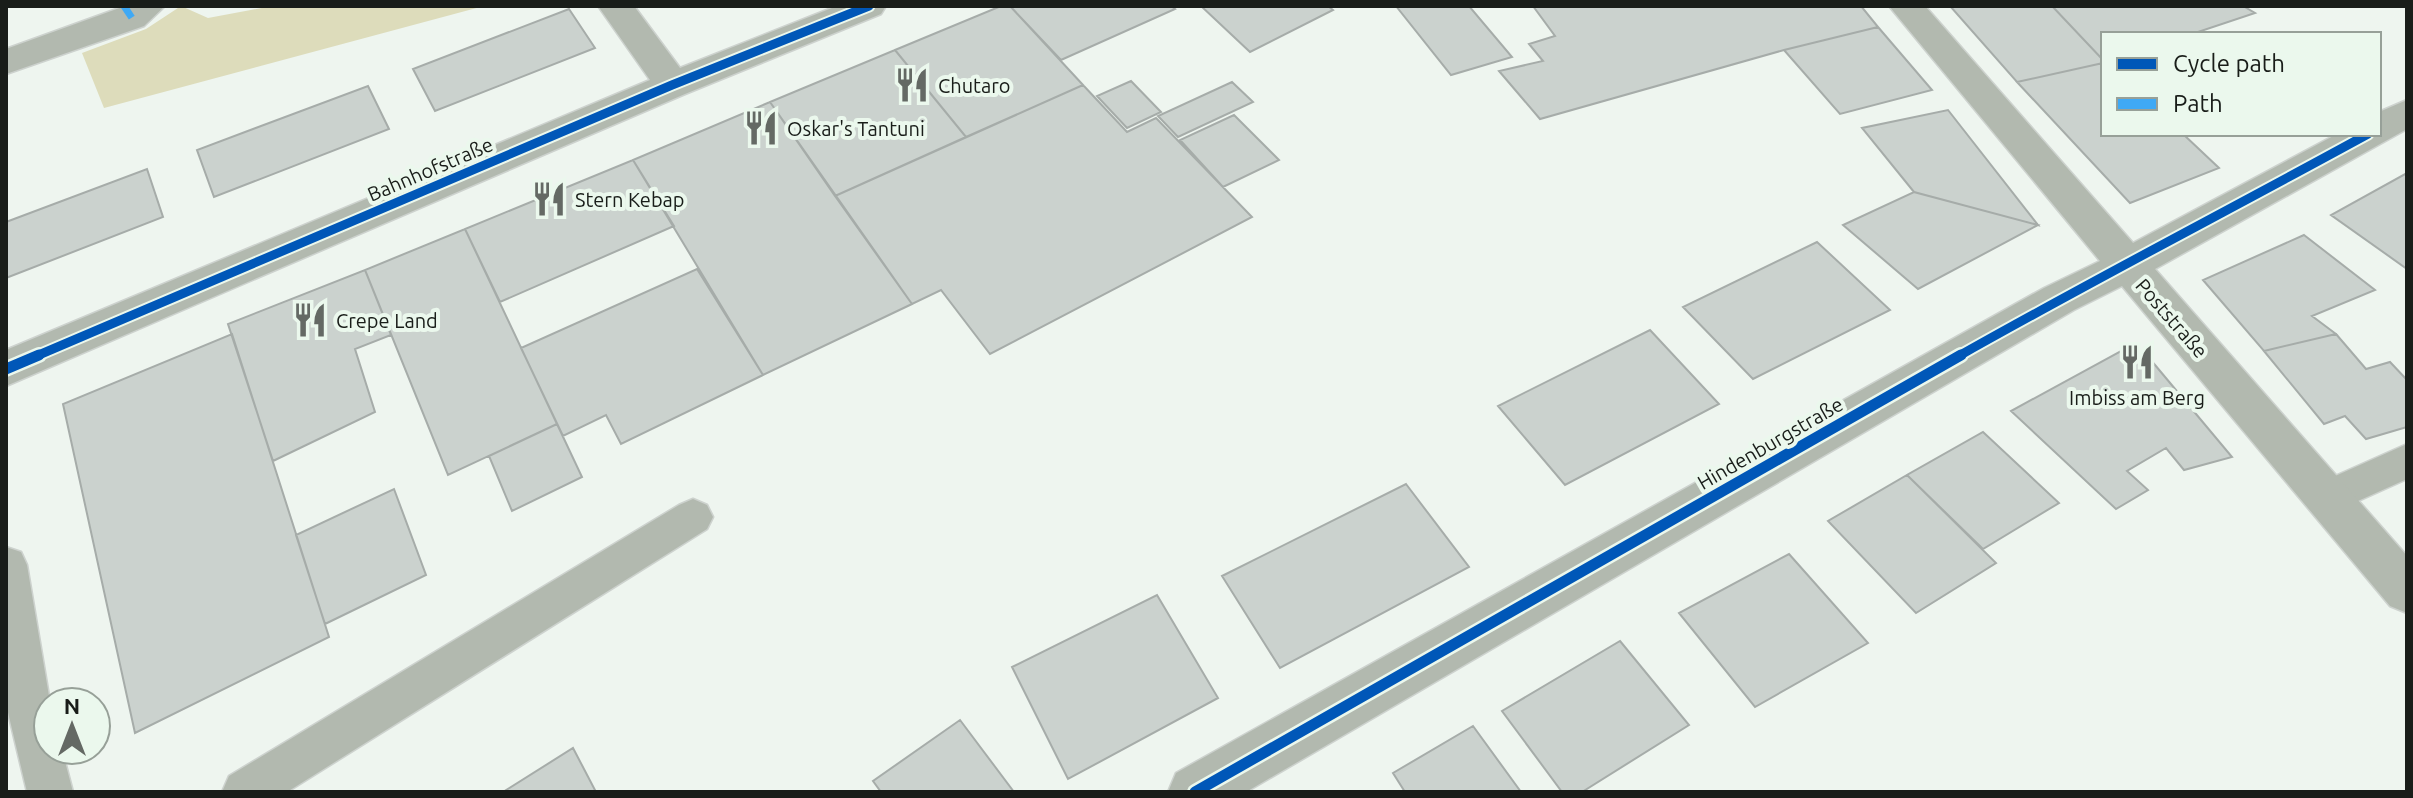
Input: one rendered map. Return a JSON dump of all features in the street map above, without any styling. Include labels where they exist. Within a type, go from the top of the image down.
[{"type":"street","points":[[6,62],[132,18],[148,6]]},
{"type":"street","points":[[615,6],[652,53],[672,85]]},
{"type":"street","name":"Bahnhofstraße","points":[[6,369],[672,85],[869,6]]},
{"type":"street","name":"Poststraße","points":[[1906,6],[2407,591]]},
{"type":"street","points":[[2381,127],[2407,113]]},
{"type":"street","name":"Hindenburgstraße","points":[[1195,792],[2059,299],[2126,266],[2364,136]]},
{"type":"lane","points":[[2329,497],[2407,461]]},
{"type":"lane","points":[[245,792],[693,517]]},
{"type":"lane","points":[[6,565],[28,704],[50,792]]},
{"type":"green space","points":[[181,6],[208,18],[272,6],[484,6],[104,108],[82,53],[146,29]]},
{"type":"building","points":[[1001,6],[1010,6],[1083,85],[966,137],[895,50]]},
{"type":"building","points":[[1010,6],[1171,6],[1175,9],[1061,60]]},
{"type":"building","points":[[1201,6],[1328,6],[1333,10],[1250,52]]},
{"type":"building","points":[[1396,6],[1469,6],[1512,57],[1451,75]]},
{"type":"building","points":[[1533,6],[1861,6],[1878,27],[1784,50],[1540,119],[1499,71],[1543,61],[1529,44],[1555,36]]},
{"type":"building","points":[[1950,6],[2052,6],[2101,58],[2101,63],[2017,82]]},
{"type":"building","points":[[2052,6],[2243,6],[2255,13],[2198,32],[2101,32],[2101,58]]},
{"type":"building","points":[[569,9],[595,48],[435,111],[413,69]]},
{"type":"building","points":[[1878,27],[1932,90],[1840,114],[1784,50]]},
{"type":"building","points":[[895,50],[966,137],[835,196],[770,102]]},
{"type":"building","points":[[2101,63],[2101,136],[2185,136],[2219,168],[2130,203],[2017,82]]},
{"type":"building","points":[[1131,81],[1161,112],[1127,128],[1097,96]]},
{"type":"building","points":[[1232,82],[1253,102],[1178,137],[1158,116]]},
{"type":"building","points":[[1083,85],[1127,132],[1156,118],[1252,217],[990,354],[941,290],[912,304],[835,196]]},
{"type":"building","points":[[368,86],[389,129],[214,197],[197,150]]},
{"type":"building","points":[[770,102],[912,304],[763,375],[633,160]]},
{"type":"building","points":[[1948,110],[2038,225],[1914,192],[1862,128]]},
{"type":"building","points":[[1234,115],[1279,160],[1223,187],[1180,140]]},
{"type":"building","points":[[633,160],[674,226],[500,302],[465,229]]},
{"type":"building","points":[[147,169],[163,217],[6,278],[6,222]]},
{"type":"building","points":[[2407,173],[2407,269],[2331,215]]},
{"type":"building","points":[[1914,192],[2038,225],[1918,289],[1843,225]]},
{"type":"building","points":[[465,229],[557,424],[448,475],[365,270]]},
{"type":"building","points":[[2304,235],[2375,290],[2312,316],[2336,334],[2264,351],[2203,280]]},
{"type":"building","points":[[1817,242],[1890,310],[1753,379],[1683,307]]},
{"type":"building","points":[[697,269],[763,375],[621,444],[606,415],[563,436],[521,348]]},
{"type":"building","points":[[365,270],[391,335],[355,349],[375,412],[273,461],[228,324]]},
{"type":"building","points":[[1650,330],[1719,404],[1565,485],[1498,406]]},
{"type":"building","points":[[232,334],[329,637],[135,733],[63,404]]},
{"type":"building","points":[[2336,334],[2366,369],[2390,362],[2407,380],[2407,427],[2366,439],[2345,416],[2324,424],[2264,351]]},
{"type":"building","points":[[2121,351],[2150,359],[2232,457],[2184,470],[2166,448],[2127,471],[2148,490],[2116,509],[2011,411]]},
{"type":"building","points":[[557,424],[582,477],[512,511],[489,456]]},
{"type":"building","points":[[1983,432],[2059,503],[1983,549],[1907,475]]},
{"type":"building","points":[[1907,475],[1996,563],[1916,613],[1828,521]]},
{"type":"building","points":[[1406,484],[1469,567],[1280,668],[1222,576]]},
{"type":"building","points":[[394,489],[426,575],[325,624],[296,535]]},
{"type":"building","points":[[1789,554],[1868,643],[1755,707],[1679,613]]},
{"type":"building","points":[[1157,595],[1218,698],[1068,779],[1012,667]]},
{"type":"building","points":[[1620,641],[1689,725],[1582,792],[1562,792],[1502,711]]},
{"type":"building","points":[[960,720],[1014,792],[881,792],[873,781]]},
{"type":"building","points":[[1473,726],[1521,792],[1405,792],[1393,773]]},
{"type":"building","points":[[573,748],[596,792],[503,792]]},
{"type":"marked path","points":[[124,6],[132,18]]},
{"type":"cycle path","points":[[6,369],[672,85],[869,6]]},
{"type":"cycle path","points":[[1195,792],[2059,299],[2126,266],[2364,136]]},
{"type":"place","name":"Chutaro","points":[[912,85]]},
{"type":"place","name":"Oskar's Tantuni","points":[[761,128]]},
{"type":"place","name":"Stern Kebap","points":[[549,199]]},
{"type":"place","name":"Crepe Land","points":[[310,320]]},
{"type":"place","name":"Imbiss am Berg","points":[[2137,362]]}]
